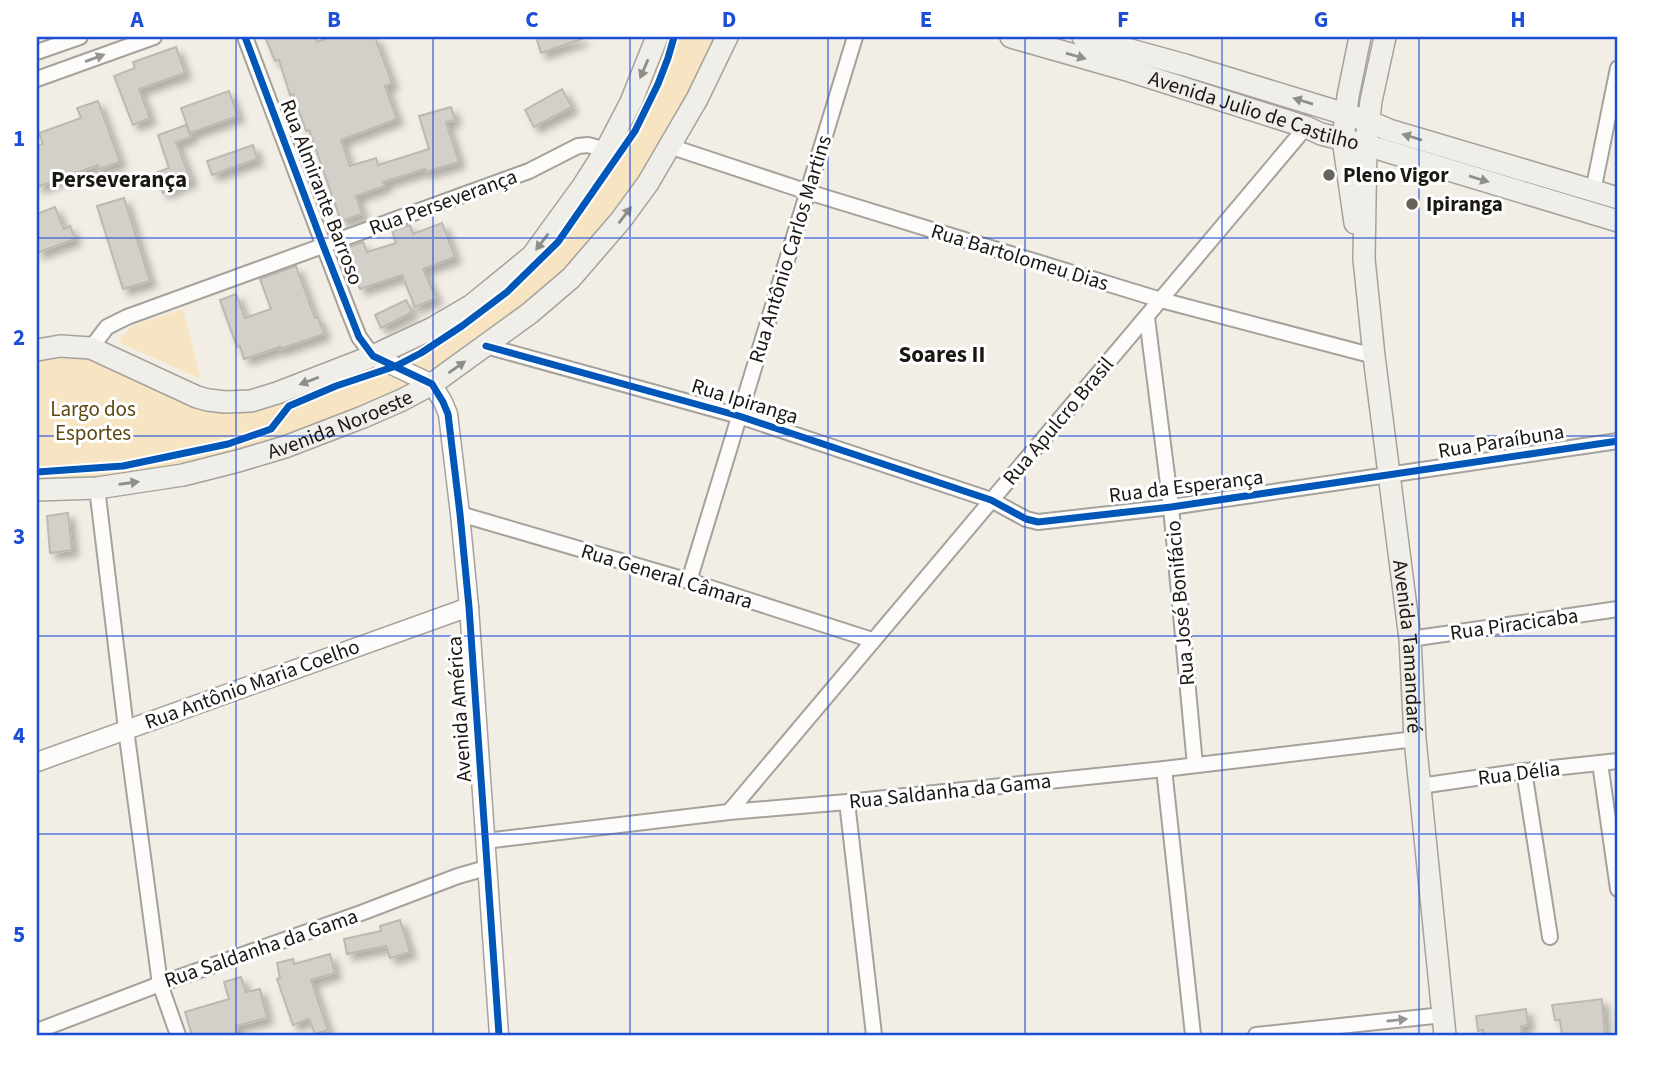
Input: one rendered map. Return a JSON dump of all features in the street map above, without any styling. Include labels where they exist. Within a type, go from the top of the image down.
[{"type":"main road","points":[[37,350],[60,346],[91,348],[197,397],[225,402],[251,401],[373,356],[430,329],[472,305],[532,256],[606,150],[631,102],[657,37]]},
{"type":"main road","name":"Avenida Noroeste","points":[[37,490],[97,488],[183,475],[285,447],[363,417],[432,384],[530,313],[572,278],[648,183],[697,99],[727,37]]},
{"type":"main road","name":"Avenida Julio de Castilho","points":[[1011,37],[1130,71],[1321,134],[1618,221]]},
{"type":"main road","name":"Avenida Julio de Castilho","points":[[1083,37],[1185,65],[1368,121],[1389,130],[1618,198]]},
{"type":"main road","name":"Avenida Tamandaré","points":[[1360,37],[1345,114],[1343,139],[1352,210],[1364,259]]},
{"type":"main road","points":[[1374,87],[1370,67],[1377,37]]},
{"type":"main road","points":[[1374,87],[1385,37]]},
{"type":"main road","name":"Avenida Tamandaré","points":[[1374,87],[1366,145],[1364,259],[1410,639],[1415,739],[1444,1025]]},
{"type":"street","points":[[37,52],[80,37]]},
{"type":"street","points":[[37,79],[154,37]]},
{"type":"street","name":"Rua Almirante Barroso","points":[[244,37],[359,337],[373,356]]},
{"type":"street","name":"Rua Antônio Carlos Martins","points":[[689,581],[855,37]]},
{"type":"street","points":[[1593,191],[1618,68]]},
{"type":"street","name":"Rua Apulcro Brasil","points":[[729,811],[1306,127]]},
{"type":"street","name":"Rua Perseverança","points":[[91,348],[107,327],[127,317],[529,171],[578,146],[588,145],[606,150]]},
{"type":"street","name":"Rua Bartolomeu Dias","points":[[669,146],[807,192],[1161,300],[1374,356]]},
{"type":"street","name":"Rua José Bonifácio","points":[[1147,318],[1171,507],[1195,765]]},
{"type":"street","name":"Rua Ipiranga","points":[[486,346],[739,416],[991,500]]},
{"type":"street","points":[[373,356],[432,384]]},
{"type":"street","name":"Avenida América","points":[[432,384],[448,414],[460,514],[499,1035]]},
{"type":"street","name":"Rua Paraíbuna","points":[[1389,476],[1618,441]]},
{"type":"street","name":"Rua da Esperança","points":[[991,500],[1026,519],[1038,522],[1171,507],[1389,476]]},
{"type":"street","points":[[97,488],[160,984],[178,1035]]},
{"type":"street","name":"Rua General Câmara","points":[[460,514],[689,581],[872,640]]},
{"type":"street","name":"Rua Antônio Maria Coelho","points":[[37,762],[469,607]]},
{"type":"street","name":"Rua Piracicaba","points":[[1410,639],[1618,609]]},
{"type":"street","name":"Rua Saldanha da Gama","points":[[485,841],[729,811],[846,802],[1164,769],[1415,739]]},
{"type":"street","name":"Rua Délia","points":[[1420,786],[1618,761]]},
{"type":"street","points":[[1600,763],[1618,888]]},
{"type":"street","points":[[1164,769],[1193,1035]]},
{"type":"street","points":[[1524,771],[1550,937]]},
{"type":"street","points":[[846,802],[874,1035]]},
{"type":"street","name":"Rua Saldanha da Gama","points":[[37,1031],[160,984],[486,868]]},
{"type":"street","points":[[1256,1035],[1444,1025]]},
{"type":"green space","name":"Largo dos Esportes","points":[[667,37],[718,37],[665,143],[618,209],[566,269],[478,341],[391,393],[280,439],[182,465],[90,478],[37,480],[37,362],[61,357],[92,360],[251,409],[285,402],[382,368],[415,352],[478,309],[637,111]]},
{"type":"green space","points":[[183,309],[201,379],[118,342],[131,326]]},
{"type":"building","points":[[265,37],[315,37],[317,42],[331,37],[375,37],[392,83],[385,86],[397,119],[341,140],[350,166],[376,158],[378,165],[429,149],[419,116],[451,107],[455,120],[446,122],[459,162],[383,182],[385,186],[356,196],[362,214],[341,221],[309,130],[306,131],[293,94],[290,95],[279,60],[275,61]]},
{"type":"building","points":[[536,37],[582,37],[582,39],[541,53]]},
{"type":"building","points":[[176,47],[185,73],[139,89],[150,118],[133,125],[114,76],[135,68],[133,62]]},
{"type":"building","points":[[562,89],[572,107],[534,127],[525,110]]},
{"type":"building","points":[[229,91],[238,116],[190,133],[181,108]]},
{"type":"building","points":[[98,101],[120,162],[99,169],[98,165],[37,187],[37,146],[43,144],[39,133],[81,118],[77,108]]},
{"type":"building","points":[[186,125],[191,137],[176,142],[191,180],[163,193],[155,173],[169,168],[158,135]]},
{"type":"building","points":[[253,145],[257,159],[212,175],[207,161]]},
{"type":"building","points":[[124,198],[150,281],[123,289],[97,206]]},
{"type":"building","points":[[55,207],[64,229],[70,226],[75,239],[37,253],[37,214]]},
{"type":"building","points":[[442,223],[455,257],[423,269],[436,298],[415,307],[402,275],[360,289],[346,248],[363,242],[367,252],[396,243],[392,231],[410,225],[413,234]]},
{"type":"building","points":[[296,266],[315,318],[318,317],[324,334],[244,359],[220,300],[236,294],[245,318],[271,309],[260,279]]},
{"type":"building","points":[[406,300],[412,312],[381,328],[375,315]]},
{"type":"building","points":[[68,513],[72,550],[50,553],[47,516]]},
{"type":"building","points":[[400,920],[410,952],[390,958],[386,946],[347,954],[344,939],[381,931],[380,926]]},
{"type":"building","points":[[330,954],[335,973],[311,980],[328,1030],[315,1034],[309,1019],[293,1025],[277,979],[280,978],[277,963],[293,959],[294,964]]},
{"type":"building","points":[[241,977],[246,992],[260,989],[267,1018],[236,1026],[237,1035],[192,1035],[185,1012],[229,999],[224,982]]},
{"type":"building","points":[[1602,999],[1605,1035],[1562,1035],[1560,1020],[1555,1020],[1552,1005]]},
{"type":"building","points":[[1526,1009],[1528,1025],[1521,1026],[1522,1035],[1484,1035],[1483,1030],[1478,1031],[1476,1016]]},
{"type":"cycle path","points":[[245,37],[359,337],[373,356],[432,384],[448,414],[469,607],[499,1035]]},
{"type":"cycle path","points":[[37,472],[123,466],[228,444],[271,429],[289,406],[336,386],[396,366],[462,326],[507,292],[558,242],[635,131],[658,84],[674,37]]},
{"type":"cycle path","points":[[486,346],[739,416],[991,500],[1026,519],[1038,522],[1171,507],[1618,441]]},
{"type":"place","name":"Pleno Vigor","points":[[1329,175]]},
{"type":"place","name":"Ipiranga","points":[[1412,204]]},
{"type":"district","name":"Perseverança","points":[[119,179]]},
{"type":"district","name":"Soares II","points":[[942,354]]}]
